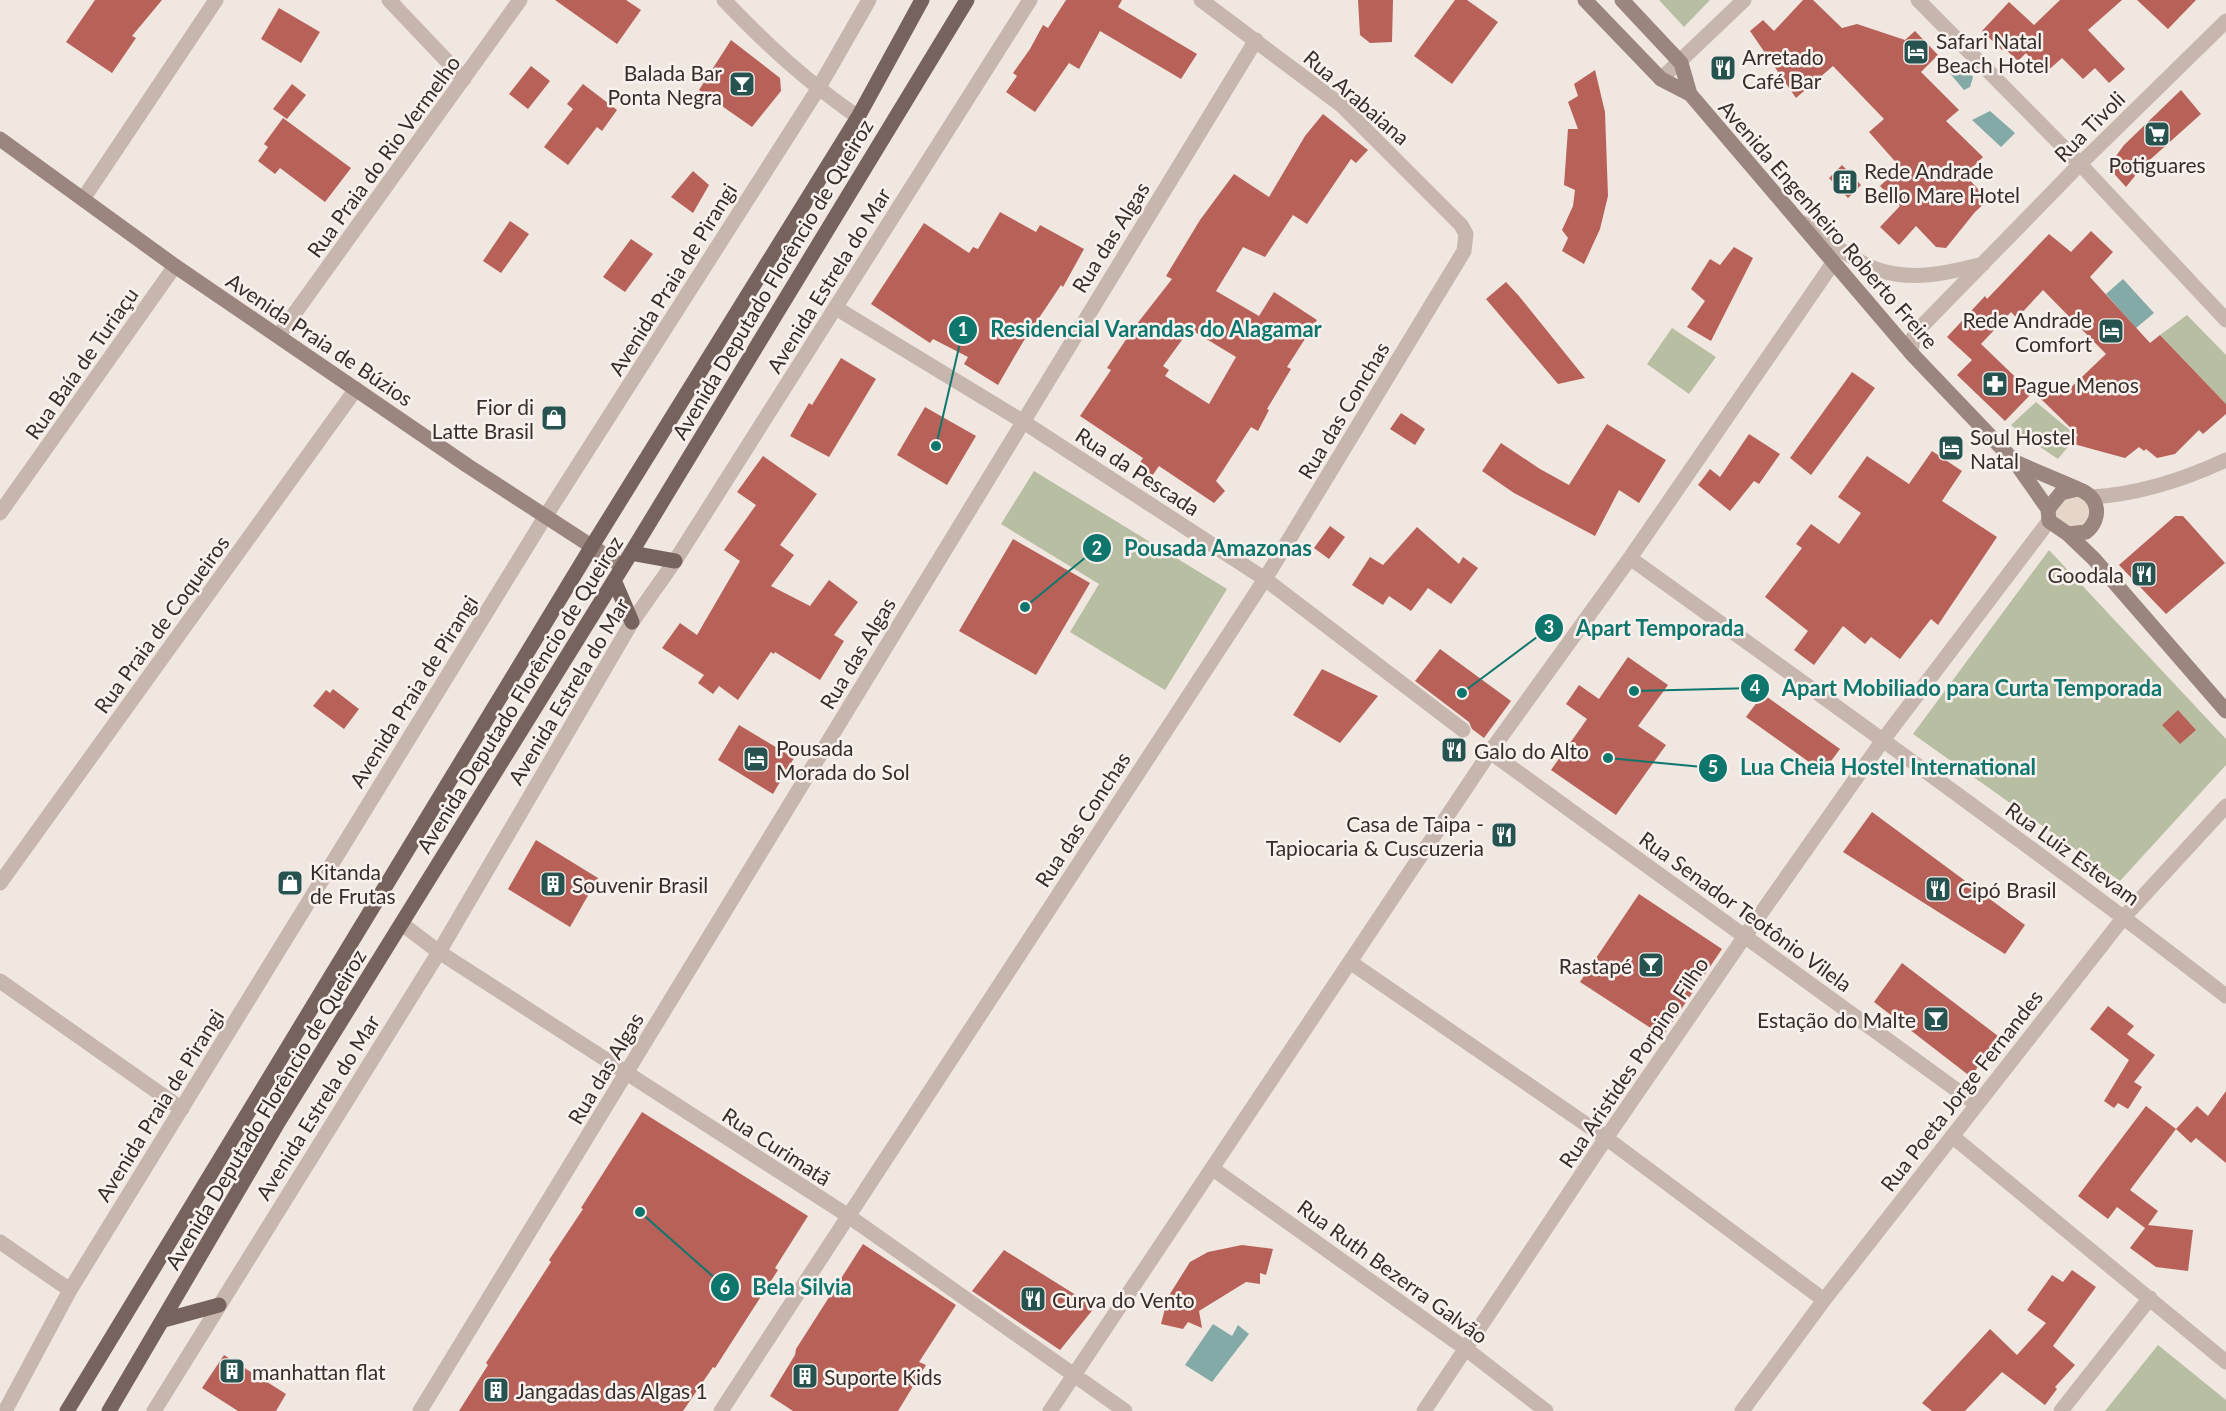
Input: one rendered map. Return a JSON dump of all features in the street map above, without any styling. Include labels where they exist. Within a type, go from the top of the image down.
[{"type":"main road","name":"Avenida Deputado Florêncio de Queiroz","points":[[67,1411],[592,546],[858,117],[922,0]]},
{"type":"main road","name":"Avenida Deputado Florêncio de Queiroz","points":[[108,1411],[164,1320],[279,1121],[614,580],[967,0]]},
{"type":"main road","name":"Avenida Engenheiro Roberto Freire","points":[[1585,0],[1661,79],[1690,94],[1911,353],[2015,462],[2078,489]]},
{"type":"main road","name":"Avenida Engenheiro Roberto Freire","points":[[1622,0],[1681,63],[1690,94]]},
{"type":"main road","name":"Avenida Praia de Búzios","points":[[0,139],[175,266],[545,517],[592,546],[626,560]]},
{"type":"main road","points":[[2015,462],[2048,515],[2094,559],[2226,711]]},
{"type":"main road","points":[[2048,515],[2061,493],[2078,489],[2092,497],[2098,512],[2091,528],[2090,538],[2094,559]]},
{"type":"main road","points":[[2068,534],[2086,532],[2091,528]]},
{"type":"main road","points":[[626,560],[675,561]]},
{"type":"main road","points":[[614,580],[632,622]]},
{"type":"main road","points":[[164,1320],[219,1305]]},
{"type":"street","points":[[83,199],[216,0]]},
{"type":"street","points":[[389,0],[464,79]]},
{"type":"street","name":"Rua Praia do Rio Vermelho","points":[[279,335],[520,0]]},
{"type":"street","points":[[724,0],[783,59],[818,89],[858,117]]},
{"type":"street","name":"Avenida Praia de Pirangi","points":[[5,1411],[70,1290],[545,517],[818,89],[869,0]]},
{"type":"street","name":"Avenida Estrela do Mar","points":[[154,1411],[439,952],[632,622],[675,561],[1030,0]]},
{"type":"street","name":"Rua Arabaiana","points":[[1201,0],[1341,105],[1461,225],[1467,243]]},
{"type":"street","points":[[1661,79],[1681,63],[1744,0]]},
{"type":"street","points":[[1918,0],[2080,164],[2226,320]]},
{"type":"street","name":"Rua Tivoli","points":[[1911,353],[1913,338],[1919,328],[2080,164],[2226,21]]},
{"type":"street","name":"Rua das Algas","points":[[420,1411],[1022,420],[1256,40]]},
{"type":"street","points":[[1797,219],[1860,261],[1882,271],[1905,275],[1934,275],[1983,264]]},
{"type":"street","name":"Rua das Conchas","points":[[721,1411],[847,1215],[1265,579],[1467,243]]},
{"type":"street","points":[[1050,1411],[1490,752],[1630,558],[1833,263]]},
{"type":"street","name":"Rua Baía de Turiaçu","points":[[0,513],[175,266]]},
{"type":"street","name":"Rua da Pescada","points":[[836,308],[1022,420],[1265,579],[1463,730]]},
{"type":"street","name":"Rua Praia de Coqueiros","points":[[0,883],[356,389]]},
{"type":"street","points":[[2092,497],[2122,495],[2159,486],[2196,474],[2226,460]]},
{"type":"street","name":"Rua Aristides Porpino Filho","points":[[1424,1411],[1606,1138],[1745,936],[1883,740],[2048,515]]},
{"type":"street","name":"Rua Luiz Estevam","points":[[1630,558],[2124,917],[2226,996]]},
{"type":"street","name":"Rua Senador Teotônio Vilela","points":[[1490,752],[1976,1104]]},
{"type":"street","name":"Rua Poeta Jorge Fernandes","points":[[1742,1411],[1824,1300],[2124,917],[2226,806]]},
{"type":"street","name":"Rua Curimatã","points":[[402,924],[439,952],[626,1075],[847,1215],[1076,1374],[1125,1411]]},
{"type":"street","points":[[1350,962],[1606,1138],[1824,1300]]},
{"type":"street","points":[[0,981],[182,1109]]},
{"type":"street","points":[[1952,1136],[2226,1362]]},
{"type":"street","name":"Rua Ruth Bezerra Galvão","points":[[1213,1169],[1466,1349],[1546,1411]]},
{"type":"street","points":[[0,1242],[70,1290]]},
{"type":"street","points":[[2061,1411],[2150,1298]]},
{"type":"green space","points":[[1659,0],[1710,0],[1684,27]]},
{"type":"green space","points":[[2187,315],[2226,355],[2226,404],[2160,335]]},
{"type":"green space","points":[[1672,328],[1716,357],[1689,394],[1647,364]]},
{"type":"green space","points":[[2036,402],[2077,436],[2058,459],[2011,425]]},
{"type":"green space","points":[[1034,471],[1227,589],[1165,690],[1070,632],[1099,584],[1001,524]]},
{"type":"green space","points":[[2049,550],[2226,739],[2226,765],[2120,881],[1913,734]]},
{"type":"green space","points":[[2158,1345],[2226,1400],[2226,1411],[2105,1411]]},
{"type":"shaded area","points":[[2081,494],[2088,500],[2090,523],[2070,532],[2056,523],[2055,507],[2061,499]]},
{"type":"water","points":[[1958,62],[1973,77],[1970,87],[1964,90],[1947,70]]},
{"type":"water","points":[[1990,111],[2015,133],[2001,147],[1972,120]]},
{"type":"water","points":[[2123,279],[2154,313],[2136,328],[2106,294]]},
{"type":"water","points":[[1213,1324],[1232,1336],[1238,1325],[1249,1334],[1212,1382],[1185,1365]]},
{"type":"building","points":[[95,0],[162,0],[132,36],[136,38],[112,73],[66,42]]},
{"type":"building","points":[[555,0],[626,0],[641,10],[617,44]]},
{"type":"building","points":[[1066,0],[1122,0],[1118,7],[1197,54],[1181,79],[1100,31],[1079,69],[1069,63],[1035,112],[1006,92],[1017,76],[1013,73],[1043,25],[1048,28]]},
{"type":"building","points":[[1358,0],[1393,0],[1392,42],[1370,43],[1360,35]]},
{"type":"building","points":[[1455,0],[1467,0],[1498,22],[1452,84],[1414,56]]},
{"type":"building","points":[[1803,0],[1813,0],[1842,28],[1857,24],[1905,40],[1915,31],[1938,55],[1921,72],[1959,110],[1946,121],[1983,157],[1965,175],[1988,200],[1975,212],[1946,248],[1936,247],[1916,226],[1899,245],[1880,227],[1900,206],[1880,186],[1900,167],[1869,132],[1884,119],[1833,66],[1796,98],[1750,31],[1763,20],[1774,31]]},
{"type":"building","points":[[2060,0],[2122,0],[2088,30],[2125,69],[2109,83],[2095,68],[2083,79],[2062,58],[2044,74],[2026,53],[2018,61],[1982,31],[2009,2],[2034,25]]},
{"type":"building","points":[[2137,0],[2196,0],[2168,29]]},
{"type":"building","points":[[279,8],[320,32],[301,63],[261,39]]},
{"type":"building","name":"Balada Bar Ponta Negra","points":[[731,40],[780,78],[781,91],[752,127],[699,90]]},
{"type":"building","points":[[531,66],[550,81],[528,109],[509,94]]},
{"type":"building","points":[[1595,70],[1605,112],[1608,196],[1600,229],[1584,264],[1562,251],[1568,238],[1562,230],[1573,206],[1575,190],[1564,185],[1568,129],[1578,129],[1568,102],[1578,96],[1574,84]]},
{"type":"building","points":[[292,84],[306,95],[287,119],[273,109]]},
{"type":"building","points":[[583,84],[617,110],[602,131],[597,127],[568,165],[544,147],[573,109],[567,104]]},
{"type":"building","points":[[2181,90],[2201,114],[2143,166],[2126,187],[2108,167],[2124,145]]},
{"type":"building","points":[[1323,114],[1368,150],[1356,163],[1351,159],[1307,224],[1293,215],[1265,257],[1243,247],[1216,291],[1259,316],[1274,292],[1317,320],[1287,367],[1291,369],[1267,409],[1269,410],[1258,431],[1251,427],[1216,481],[1225,491],[1214,503],[1159,466],[1152,476],[1137,467],[1143,458],[1080,416],[1111,370],[1107,368],[1133,329],[1172,279],[1166,276],[1200,220],[1234,174],[1269,197],[1305,136]],"holes":[[[1190,329],[1236,357],[1209,404],[1165,376],[1169,370],[1163,366]]]},
{"type":"building","points":[[283,118],[351,168],[325,202],[280,168],[275,174],[258,161],[268,147],[264,144]]},
{"type":"building","name":"Rede Andrade Bello Mare Hotel","points":[[1842,165],[1861,185],[1848,198],[1829,178]]},
{"type":"building","points":[[693,171],[709,185],[693,213],[671,197]]},
{"type":"building","points":[[1000,212],[1036,232],[1040,225],[1084,249],[1063,287],[1061,285],[1023,342],[998,385],[964,364],[968,357],[933,339],[930,343],[871,304],[924,223],[969,253],[973,247],[978,249]]},
{"type":"building","points":[[510,221],[529,234],[501,273],[483,261]]},
{"type":"building","points":[[2091,231],[2113,252],[2090,277],[2150,343],[2160,335],[2226,404],[2226,414],[2203,434],[2199,430],[2175,454],[2157,458],[2146,449],[2144,451],[2139,447],[2125,458],[2070,443],[2078,435],[2040,398],[2055,383],[2065,393],[2106,354],[2043,290],[2017,318],[2011,312],[1981,344],[2032,393],[2005,421],[1957,375],[1972,360],[1947,337],[1985,296],[1987,299],[2049,234],[2071,252]]},
{"type":"building","points":[[631,239],[653,254],[625,292],[603,277]]},
{"type":"building","points":[[1734,247],[1753,258],[1711,341],[1687,327],[1705,301],[1691,289],[1710,259],[1720,265]]},
{"type":"building","points":[[1506,282],[1585,378],[1558,384],[1486,299]]},
{"type":"building","points":[[841,358],[876,379],[829,457],[790,436],[809,403],[812,405]]},
{"type":"building","points":[[1852,372],[1875,388],[1811,475],[1790,458]]},
{"type":"building","points":[[925,407],[976,436],[947,485],[897,455]]},
{"type":"building","points":[[1401,413],[1425,429],[1415,445],[1390,429]]},
{"type":"building","points":[[1607,424],[1666,460],[1639,503],[1619,490],[1595,536],[1514,493],[1482,471],[1501,443],[1569,485]]},
{"type":"building","points":[[1749,434],[1780,454],[1759,484],[1754,481],[1730,511],[1698,485],[1710,469],[1720,477]]},
{"type":"building","points":[[1932,451],[1962,471],[1942,501],[1997,537],[1938,625],[1931,619],[1900,659],[1871,637],[1865,644],[1843,626],[1814,665],[1794,650],[1808,631],[1765,597],[1802,548],[1796,544],[1811,524],[1839,544],[1861,513],[1838,497],[1867,456],[1909,484]]},
{"type":"building","points":[[763,456],[817,494],[780,545],[794,555],[771,586],[810,606],[829,580],[858,602],[834,635],[844,641],[820,680],[775,652],[774,654],[771,652],[738,700],[719,686],[713,694],[698,683],[704,675],[662,648],[680,623],[697,635],[740,561],[724,550],[756,505],[737,492]]},
{"type":"building","points":[[2175,516],[2183,516],[2225,563],[2166,614],[2119,565]]},
{"type":"building","points":[[1330,526],[1345,537],[1329,559],[1314,548]]},
{"type":"building","points":[[1417,527],[1459,564],[1463,557],[1478,568],[1451,604],[1428,588],[1411,611],[1389,596],[1383,605],[1352,585],[1370,557],[1383,565]]},
{"type":"building","points":[[1013,539],[1090,583],[1036,675],[959,631]]},
{"type":"building","points":[[1440,649],[1511,701],[1484,738],[1472,729],[1469,722],[1415,681]]},
{"type":"building","points":[[1628,657],[1668,685],[1638,726],[1666,745],[1616,815],[1551,770],[1587,719],[1566,704],[1579,685],[1599,699]]},
{"type":"building","points":[[1322,669],[1378,696],[1340,743],[1293,715]]},
{"type":"building","points":[[333,689],[359,709],[344,729],[313,706],[326,690],[330,693]]},
{"type":"building","points":[[1763,694],[1840,749],[1823,772],[1746,717]]},
{"type":"building","points":[[2178,710],[2196,730],[2180,744],[2162,725]]},
{"type":"building","name":"Pousada Morada do Sol","points":[[739,725],[794,758],[773,794],[718,760]]},
{"type":"building","name":"Cipó Brasil","points":[[1872,812],[2025,925],[2005,954],[1843,852]]},
{"type":"building","name":"Souvenir Brasil","points":[[536,840],[598,878],[570,927],[508,889]]},
{"type":"building","name":"Rastapé","points":[[1639,894],[1722,949],[1663,1036],[1580,982]]},
{"type":"building","name":"Estação do Malte","points":[[1902,963],[1998,1036],[1971,1077],[1874,1002]]},
{"type":"building","points":[[2108,1006],[2134,1026],[2127,1034],[2155,1055],[2134,1082],[2142,1087],[2128,1109],[2118,1103],[2114,1108],[2104,1101],[2129,1060],[2090,1029]]},
{"type":"building","points":[[2226,1091],[2226,1163],[2196,1138],[2191,1143],[2176,1129],[2197,1106],[2208,1116]]},
{"type":"building","points":[[2146,1106],[2176,1129],[2130,1190],[2158,1211],[2148,1225],[2193,1230],[2188,1271],[2156,1267],[2130,1248],[2145,1228],[2117,1207],[2108,1219],[2078,1196]]},
{"type":"building","points":[[642,1112],[808,1216],[775,1268],[778,1270],[715,1368],[713,1367],[683,1411],[459,1411],[488,1365],[486,1363],[551,1262],[549,1260]]},
{"type":"building","points":[[863,1244],[956,1305],[919,1362],[926,1365],[898,1411],[793,1411],[770,1396],[795,1355],[796,1349]]},
{"type":"building","points":[[1242,1245],[1273,1249],[1266,1275],[1260,1273],[1260,1284],[1246,1282],[1199,1311],[1202,1328],[1188,1322],[1183,1329],[1161,1324],[1168,1297],[1190,1262],[1208,1252]]},
{"type":"building","name":"Curva do Vento","points":[[1004,1250],[1095,1307],[1060,1350],[972,1291]]},
{"type":"building","points":[[2072,1270],[2096,1287],[2053,1346],[2075,1365],[2055,1387],[2057,1389],[2045,1405],[2002,1372],[1965,1411],[1932,1411],[1922,1403],[1990,1329],[2017,1355],[2046,1323],[2027,1310],[2052,1275],[2063,1282]]},
{"type":"building","name":"manhattan flat","points":[[224,1355],[286,1394],[276,1411],[238,1411],[202,1388]]},
{"type":"place","name":"Safari Natal Beach Hotel","points":[[1916,52]]},
{"type":"place","name":"Arretado Café Bar","points":[[1723,68]]},
{"type":"place","name":"Balada Bar Ponta Negra","points":[[742,84]]},
{"type":"place","name":"Potiguares","points":[[2157,134]]},
{"type":"place","name":"Rede Andrade Bello Mare Hotel","points":[[1845,182]]},
{"type":"place","name":"Rede Andrade Comfort","points":[[2111,331]]},
{"type":"place","name":"Pague Menos","points":[[1995,384]]},
{"type":"place","name":"Fior di Latte Brasil","points":[[554,418]]},
{"type":"place","name":"Residencial Varandas do Alagamar","points":[[936,446]]},
{"type":"place","name":"Soul Hostel Natal","points":[[1951,448]]},
{"type":"place","name":"Goodala","points":[[2144,574]]},
{"type":"place","name":"Pousada Amazonas","points":[[1025,607]]},
{"type":"place","name":"Apart Mobiliado para Curta Temporada","points":[[1634,691]]},
{"type":"place","name":"Apart Temporada","points":[[1462,693]]},
{"type":"place","name":"Galo do Alto","points":[[1454,750]]},
{"type":"place","name":"Lua Cheia Hostel International","points":[[1608,758]]},
{"type":"place","name":"Pousada Morada do Sol","points":[[756,759]]},
{"type":"place","name":"Casa de Taipa - Tapiocaria & Cuscuzeria","points":[[1504,835]]},
{"type":"place","name":"Kitanda de Frutas","points":[[290,883]]},
{"type":"place","name":"Souvenir Brasil","points":[[553,884]]},
{"type":"place","name":"Cipó Brasil","points":[[1938,889]]},
{"type":"place","name":"Rastapé","points":[[1651,965]]},
{"type":"place","name":"Estação do Malte","points":[[1936,1019]]},
{"type":"place","name":"Bela Silvia","points":[[640,1212]]},
{"type":"place","name":"Curva do Vento","points":[[1033,1299]]},
{"type":"place","name":"manhattan flat","points":[[232,1371]]},
{"type":"place","name":"Suporte Kids","points":[[805,1376]]},
{"type":"place","name":"Jangadas das Algas 1","points":[[496,1390]]}]
